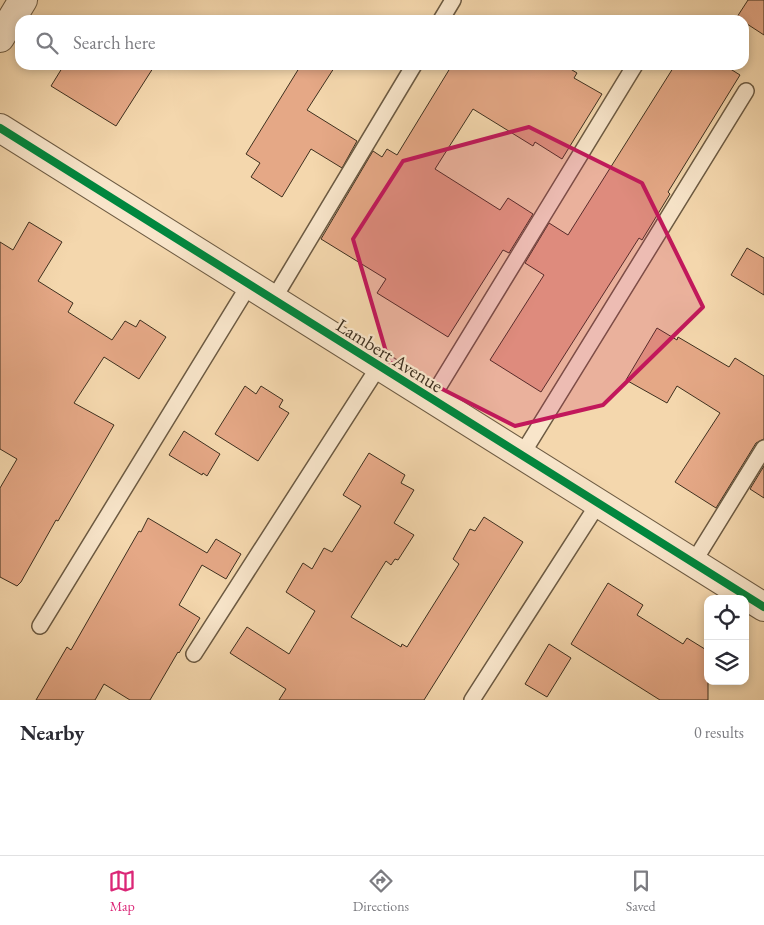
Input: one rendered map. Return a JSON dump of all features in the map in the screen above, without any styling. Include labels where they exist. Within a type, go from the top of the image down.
[{"type":"street","points":[[0,38],[23,0]]},
{"type":"street","name":"Lambert Avenue","points":[[0,128],[764,607]]},
{"type":"lane","points":[[444,15],[453,0]]},
{"type":"lane","points":[[273,300],[411,70]]},
{"type":"lane","points":[[431,399],[632,70]]},
{"type":"lane","points":[[521,456],[746,91]]},
{"type":"lane","points":[[40,626],[248,285]]},
{"type":"lane","points":[[194,654],[379,366]]},
{"type":"lane","points":[[693,564],[764,448]]},
{"type":"lane","points":[[472,700],[598,504]]},
{"type":"highlighted area","points":[[529,127],[642,183],[703,307],[603,405],[515,426],[389,362],[353,239],[403,161]]},
{"type":"building","points":[[748,0],[764,0],[764,35],[749,25],[749,15],[738,15]]},
{"type":"building","points":[[61,70],[152,70],[116,126],[51,86]]},
{"type":"building","points":[[298,70],[333,70],[307,110],[357,141],[342,168],[311,149],[282,197],[251,177],[260,163],[246,154]]},
{"type":"building","points":[[449,70],[572,70],[577,73],[574,78],[602,94],[562,159],[535,142],[533,146],[473,109],[435,169],[500,210],[508,198],[533,214],[509,253],[503,250],[448,337],[377,293],[386,279],[321,239],[373,151],[382,157],[387,149],[397,155]]},
{"type":"building","points":[[672,70],[732,70],[740,75],[668,192],[670,194],[642,240],[639,238],[541,392],[490,360],[544,275],[525,263],[549,223],[568,235]]},
{"type":"building","points":[[29,222],[62,242],[38,281],[73,303],[68,312],[112,340],[125,321],[136,327],[140,320],[166,337],[139,379],[104,357],[74,403],[114,425],[58,521],[56,520],[17,586],[0,577],[0,488],[17,459],[0,449],[0,242],[13,250]]},
{"type":"building","points":[[747,248],[764,258],[764,295],[731,275]]},
{"type":"building","points":[[657,328],[677,340],[678,337],[729,367],[735,358],[764,376],[764,439],[756,443],[716,508],[675,482],[720,413],[677,386],[667,403],[626,380]]},
{"type":"building","points":[[245,386],[256,394],[261,386],[283,400],[279,407],[289,413],[258,461],[215,434]]},
{"type":"building","points":[[184,431],[220,454],[207,476],[203,473],[202,475],[169,455]]},
{"type":"building","points":[[369,453],[405,475],[401,483],[414,490],[394,523],[414,535],[398,560],[395,559],[391,565],[386,561],[351,617],[401,647],[402,644],[407,647],[459,564],[453,559],[470,529],[475,531],[484,517],[523,542],[424,700],[279,700],[286,689],[230,653],[247,627],[289,654],[315,611],[286,592],[303,563],[312,569],[324,548],[332,552],[361,506],[343,495]]},
{"type":"building","points":[[764,466],[764,498],[750,489]]},
{"type":"building","points":[[148,518],[207,553],[216,539],[241,554],[226,579],[202,565],[179,605],[200,618],[150,700],[130,700],[104,684],[95,700],[36,700],[67,647],[71,650]]},
{"type":"building","points":[[608,583],[643,605],[637,615],[683,644],[687,638],[704,649],[704,685],[708,685],[708,700],[660,700],[571,644]]},
{"type":"building","points":[[549,644],[571,658],[547,697],[525,684]]},
{"type":"cycle path","points":[[0,128],[764,607]]}]
